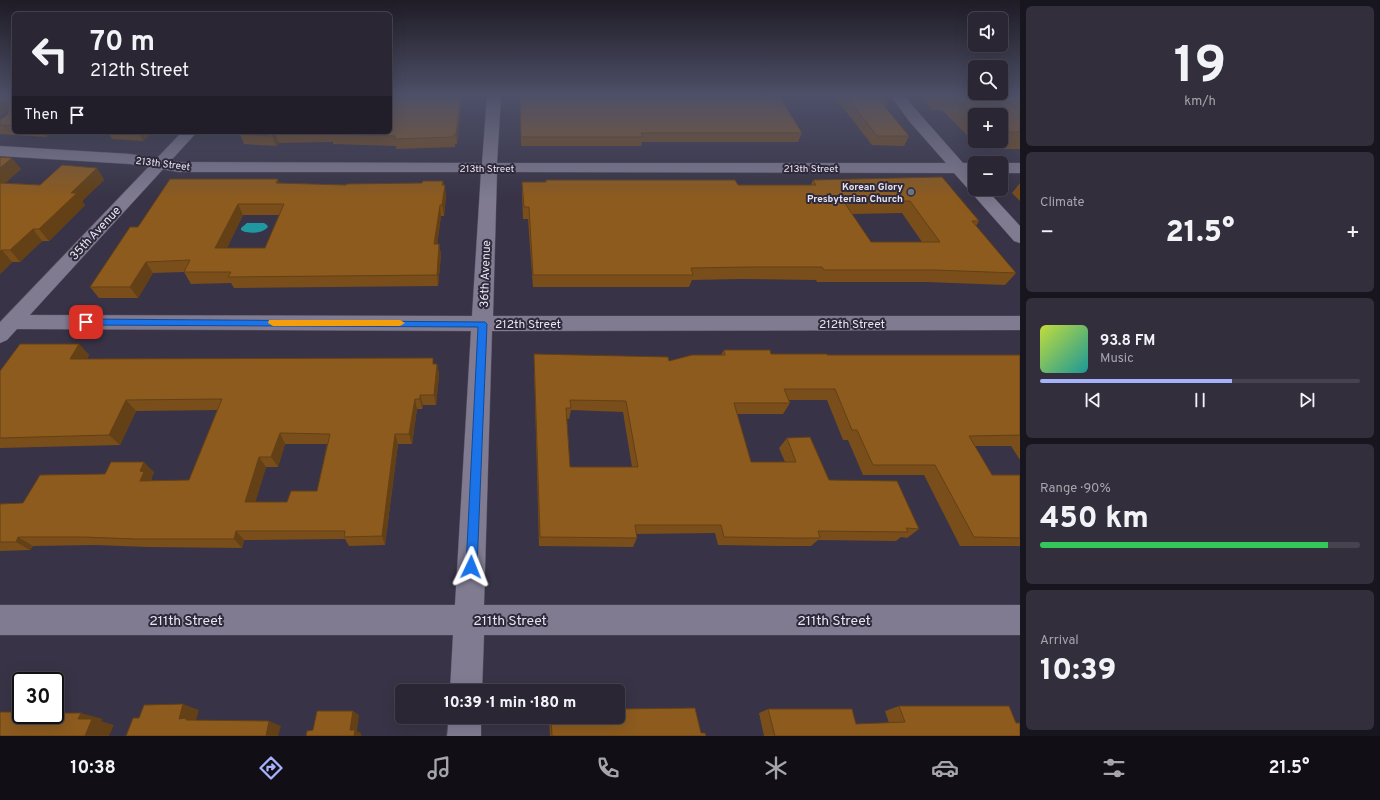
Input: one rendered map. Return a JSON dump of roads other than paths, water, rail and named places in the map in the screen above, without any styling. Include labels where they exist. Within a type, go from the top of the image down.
[{"type":"street","name":"36th Avenue","points":[[466,684],[492,130]]},
{"type":"street","points":[[926,130],[968,179]]},
{"type":"street","name":"35th Avenue","points":[[6,328],[188,134]]},
{"type":"street","name":"213th Street","points":[[0,151],[130,159],[179,167],[968,168]]},
{"type":"street","points":[[1008,168],[1020,168]]},
{"type":"street","points":[[983,196],[1020,237]]},
{"type":"street","name":"212th Street","points":[[6,328],[482,324],[1020,324]]},
{"type":"street","name":"211th Street","points":[[0,620],[1020,620]]},
{"type":"street","points":[[464,736],[465,724]]},
{"type":"place","name":"Korean Glory Presbyterian Church","points":[[911,192]]}]
